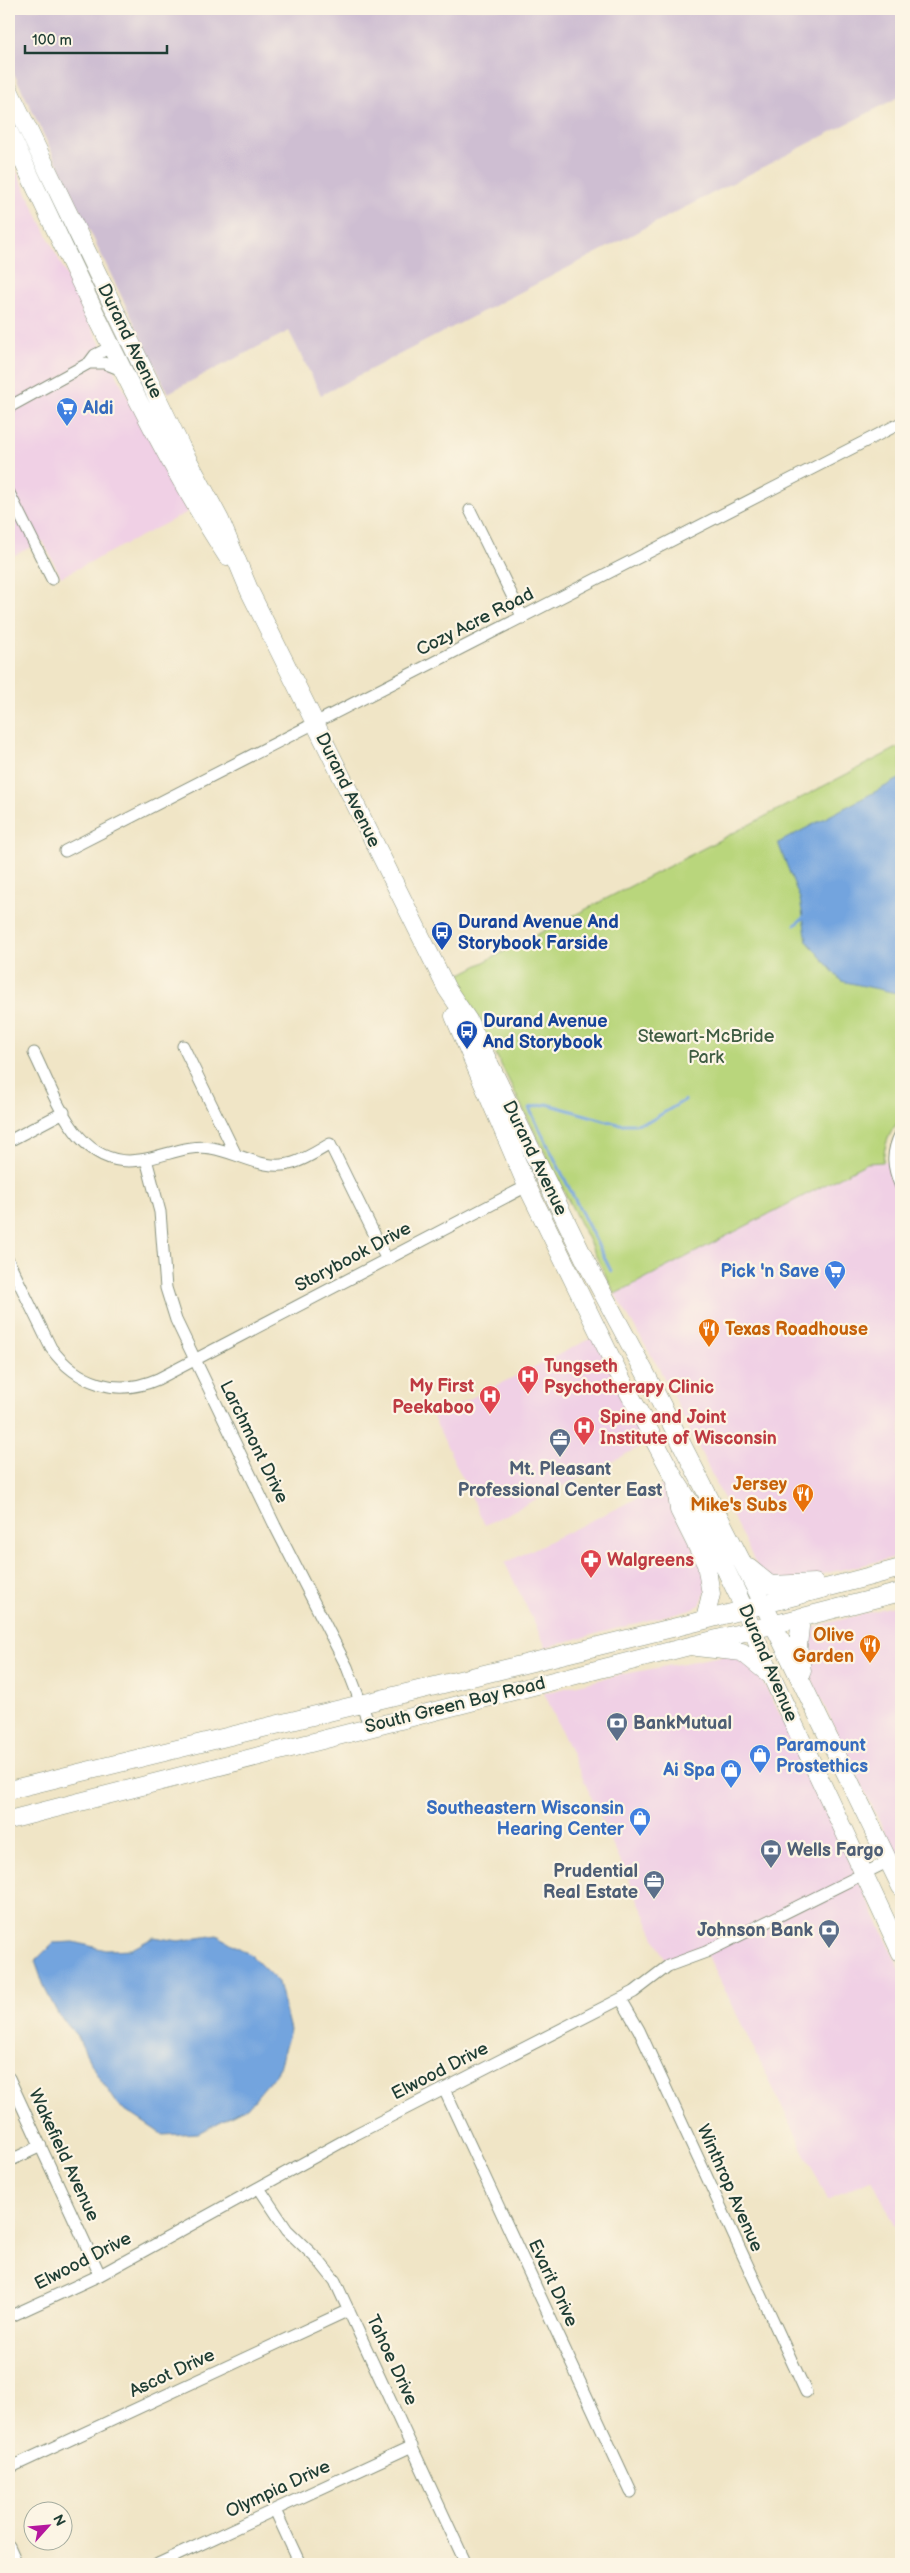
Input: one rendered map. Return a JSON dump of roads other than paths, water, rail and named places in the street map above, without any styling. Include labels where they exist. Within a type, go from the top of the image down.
[{"type":"main road","name":"Durand Avenue","points":[[9,90],[152,388],[220,520],[250,592],[446,989],[468,1020],[582,1253],[764,1605],[901,1887]]},
{"type":"main road","name":"Durand Avenue","points":[[9,132],[124,371],[208,527],[250,592]]},
{"type":"main road","points":[[113,346],[125,352],[137,374],[152,388]]},
{"type":"main road","name":"Durand Avenue","points":[[446,989],[457,1025],[527,1186],[622,1380],[675,1479],[703,1523],[746,1610],[771,1675],[901,1953]]},
{"type":"main road","points":[[593,1321],[622,1328]]},
{"type":"main road","points":[[622,1380],[622,1371],[629,1366],[636,1368],[648,1378]]},
{"type":"main road","points":[[675,1479],[680,1510],[706,1564],[711,1594],[705,1620]]},
{"type":"main road","points":[[741,1561],[770,1585],[858,1580]]},
{"type":"main road","name":"South Green Bay Road","points":[[9,1790],[168,1753],[361,1703],[746,1610],[901,1568]]},
{"type":"main road","name":"South Green Bay Road","points":[[9,1820],[754,1628],[901,1592]]},
{"type":"main road","points":[[801,1617],[798,1646],[806,1691]]},
{"type":"main road","points":[[686,1646],[742,1652],[771,1675]]},
{"type":"street","points":[[9,407],[88,363],[95,355],[113,346]]},
{"type":"street","points":[[88,363],[104,362],[124,371]]},
{"type":"street","name":"Cozy Acre Road","points":[[65,851],[524,618],[901,423]]},
{"type":"street","points":[[9,494],[52,579]]},
{"type":"street","points":[[470,510],[524,618]]},
{"type":"street","points":[[183,1046],[236,1155]]},
{"type":"street","points":[[34,1052],[78,1137],[95,1152],[117,1160],[146,1159],[199,1147],[211,1148],[263,1164],[283,1165],[302,1159],[330,1144],[387,1260]]},
{"type":"street","points":[[9,1141],[64,1112]]},
{"type":"street","points":[[901,1133],[892,1150],[896,1176],[901,1187]]},
{"type":"street","name":"Larchmont Drive","points":[[146,1159],[160,1212],[168,1296],[176,1320],[275,1526],[347,1667],[370,1727]]},
{"type":"street","name":"Storybook Drive","points":[[9,1262],[51,1348],[60,1360],[81,1378],[108,1387],[136,1386],[158,1378],[194,1360],[527,1186]]},
{"type":"street","name":"Elwood Drive","points":[[9,2317],[100,2275],[356,2134],[634,1992],[668,1966],[706,1952],[889,1861]]},
{"type":"street","name":"Winthrop Avenue","points":[[621,1998],[639,2030],[806,2392]]},
{"type":"street","name":"Wakefield Avenue","points":[[9,2078],[100,2275]]},
{"type":"street","name":"Evarit Drive","points":[[444,2089],[631,2492]]},
{"type":"street","points":[[9,2161],[41,2146]]},
{"type":"street","name":"Tahoe Drive","points":[[259,2188],[287,2230],[328,2270],[349,2310],[466,2564]]},
{"type":"street","name":"Ascot Drive","points":[[9,2468],[349,2310]]},
{"type":"street","name":"Olympia Drive","points":[[158,2564],[412,2446]]},
{"type":"street","points":[[275,2510],[300,2564]]},
{"type":"street","points":[[9,2546],[17,2564]]},
{"type":"water","points":[[901,778],[901,994],[841,981],[807,941],[800,899],[778,843]]},
{"type":"water","points":[[217,1935],[251,1955],[278,1982],[290,2030],[278,2071],[247,2108],[198,2133],[163,2135],[119,2106],[96,2073],[77,2036],[58,2014],[45,1989],[35,1961],[53,1943],[74,1942],[106,1950],[132,1949],[154,1937],[179,1941]]},
{"type":"waterway","points":[[795,925],[806,915]]},
{"type":"waterway","points":[[611,1271],[529,1108],[547,1104],[618,1124],[635,1124],[650,1121],[685,1100]]},
{"type":"place","name":"Aldi","points":[[67,427]]},
{"type":"place","name":"Durand Avenue And Storybook Farside","points":[[442,951]]},
{"type":"place","name":"Durand Avenue And Storybook","points":[[467,1050]]},
{"type":"place","name":"Pick 'n Save","points":[[835,1290]]},
{"type":"place","name":"Texas Roadhouse","points":[[709,1348]]},
{"type":"place","name":"Tungseth Psychotherapy Clinic","points":[[528,1395]]},
{"type":"place","name":"My First Peekaboo","points":[[490,1415]]},
{"type":"place","name":"Spine and Joint Institute of Wisconsin","points":[[584,1446]]},
{"type":"place","name":"Mt. Pleasant Professional Center East","points":[[560,1458]]},
{"type":"place","name":"Jersey Mike's Subs","points":[[803,1513]]},
{"type":"place","name":"Walgreens","points":[[591,1579]]},
{"type":"place","name":"Olive Garden","points":[[870,1664]]},
{"type":"place","name":"BankMutual","points":[[617,1742]]},
{"type":"place","name":"Paramount Prostethics","points":[[760,1774]]},
{"type":"place","name":"Ai Spa","points":[[731,1789]]},
{"type":"place","name":"Southeastern Wisconsin Hearing Center","points":[[640,1837]]},
{"type":"place","name":"Wells Fargo","points":[[771,1869]]},
{"type":"place","name":"Prudential Real Estate","points":[[654,1900]]},
{"type":"place","name":"Johnson Bank","points":[[829,1949]]},
{"type":"park label","name":"Stewart-McBride Park","points":[[706,1046]]}]
